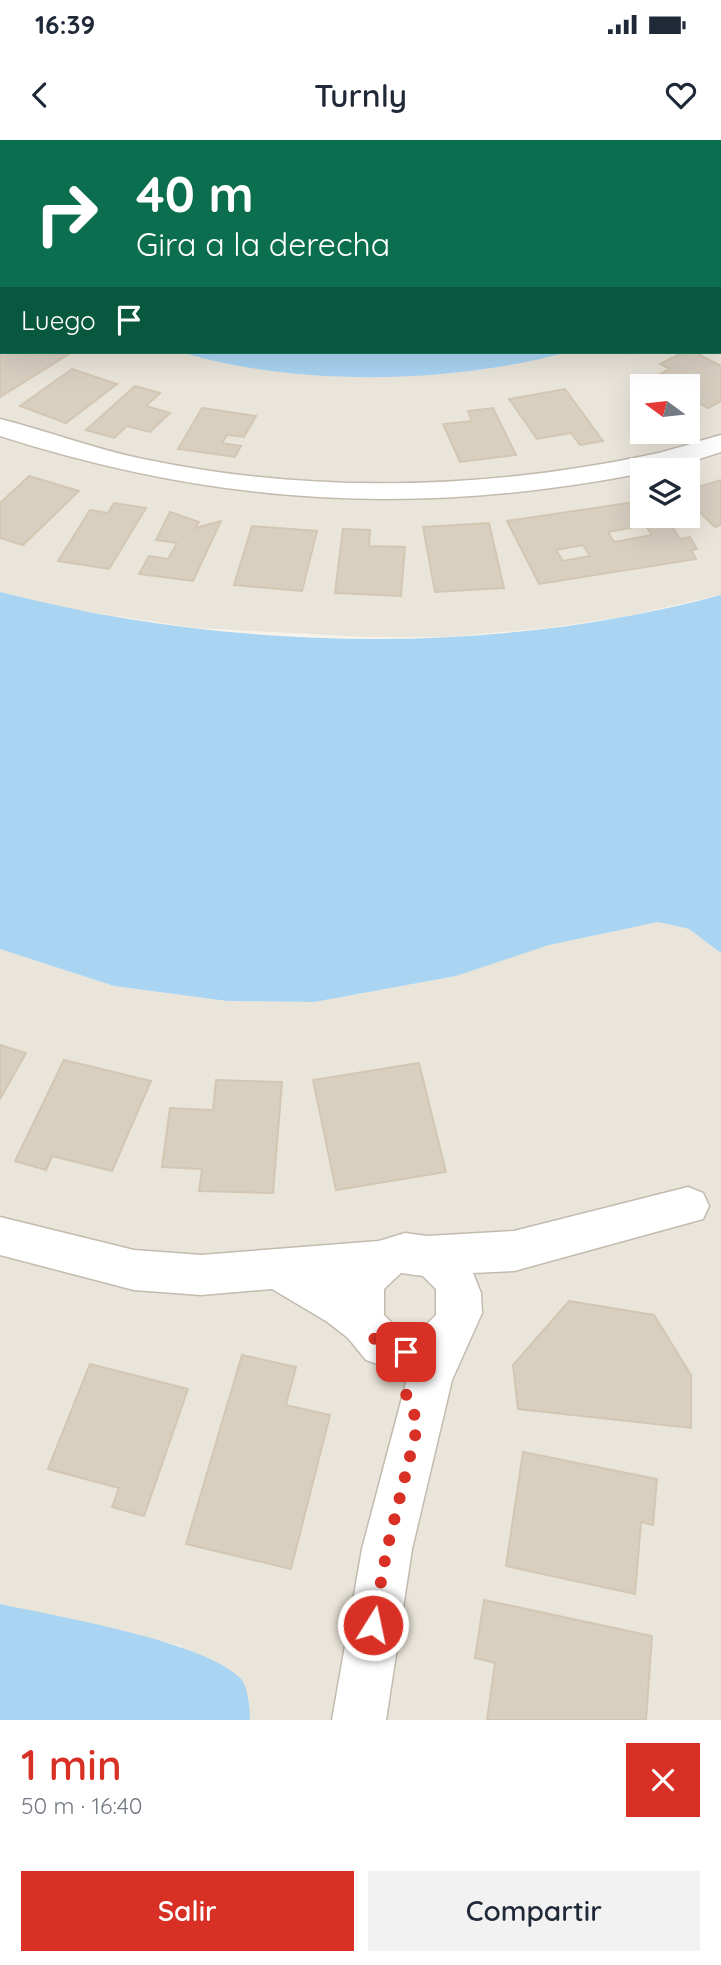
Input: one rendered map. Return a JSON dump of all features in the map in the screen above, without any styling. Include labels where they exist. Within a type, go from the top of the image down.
[{"type":"street","points":[[0,427],[69,451],[144,470],[249,485],[350,492],[447,491],[548,481],[655,461],[721,443]]},
{"type":"street","points":[[0,1236],[134,1270],[201,1275],[514,1251],[688,1206]]},
{"type":"street","points":[[359,1720],[387,1549],[430,1376],[479,1278],[514,1251]]},
{"type":"street","points":[[272,1269],[306,1283],[339,1303],[368,1331],[389,1348],[406,1352],[439,1344],[456,1324],[462,1300],[450,1272],[402,1258],[362,1282],[358,1309],[368,1331],[398,1374],[418,1424]]},
{"type":"shaded area","points":[[0,354],[189,354],[236,365],[310,374],[458,371],[509,365],[559,354],[721,354],[721,595],[623,617],[546,628],[446,637],[365,637],[197,628],[56,607],[0,592]]},
{"type":"shaded area","points":[[658,922],[689,929],[721,953],[721,1720],[250,1720],[181,1646],[0,1604],[0,949],[114,986],[227,1001],[314,1002],[456,976],[549,945]]},
{"type":"water","points":[[188,354],[560,354],[475,370],[374,377],[323,376],[225,363]]},
{"type":"water","points":[[0,592],[87,612],[177,626],[268,635],[360,639],[453,637],[544,629],[634,615],[721,595],[721,953],[689,929],[658,922],[549,945],[456,976],[314,1002],[227,1001],[114,986],[0,949]]},
{"type":"water","points":[[0,1604],[128,1632],[196,1653],[223,1665],[243,1683],[250,1720],[0,1720]]},
{"type":"building","points":[[0,354],[69,354],[0,397]]},
{"type":"building","points":[[680,354],[698,354],[721,366],[721,401],[708,408],[700,404],[700,374],[660,374],[670,369],[660,364]]},
{"type":"building","points":[[72,369],[117,384],[66,423],[20,406]]},
{"type":"building","points":[[135,386],[160,393],[146,406],[170,413],[150,432],[127,426],[114,438],[86,430]]},
{"type":"building","points":[[565,389],[603,441],[580,445],[571,433],[537,439],[509,399]]},
{"type":"building","points":[[202,408],[256,416],[244,437],[227,435],[222,443],[241,446],[235,457],[178,449]]},
{"type":"building","points":[[493,408],[516,455],[460,462],[443,424],[472,421],[468,411]]},
{"type":"building","points":[[29,476],[79,491],[23,545],[0,538],[0,503]]},
{"type":"building","points":[[721,480],[721,525],[715,527],[700,513],[700,486]]},
{"type":"building","points":[[114,503],[146,508],[109,569],[58,561],[90,510],[108,513]]},
{"type":"building","points":[[630,503],[630,528],[608,532],[614,542],[652,535],[647,528],[673,528],[680,539],[690,537],[697,549],[691,550],[696,559],[539,584],[507,521]],"holes":[[[583,545],[590,556],[563,561],[556,550]]]},
{"type":"building","points":[[170,512],[199,522],[195,528],[221,521],[193,581],[139,574],[149,556],[168,559],[177,543],[156,540]]},
{"type":"building","points":[[489,523],[504,588],[435,592],[423,527]]},
{"type":"building","points":[[252,526],[317,531],[302,591],[234,585]]},
{"type":"building","points":[[343,529],[370,530],[369,546],[405,547],[401,596],[335,593]]},
{"type":"building","points":[[0,1045],[26,1053],[0,1099]]},
{"type":"building","points":[[64,1060],[151,1081],[112,1171],[52,1156],[46,1170],[15,1161]]},
{"type":"building","points":[[419,1063],[446,1172],[336,1190],[313,1080]]},
{"type":"building","points":[[216,1080],[282,1082],[273,1193],[199,1191],[202,1169],[162,1167],[170,1108],[213,1110]]},
{"type":"building","points":[[569,1301],[654,1315],[691,1375],[691,1428],[518,1409],[513,1365]]},
{"type":"building","points":[[242,1355],[296,1367],[286,1405],[330,1415],[291,1569],[186,1544]]},
{"type":"building","points":[[90,1364],[188,1389],[144,1516],[112,1507],[119,1488],[48,1469]]},
{"type":"building","points":[[523,1452],[657,1479],[653,1525],[641,1522],[635,1594],[506,1566]]},
{"type":"building","points":[[484,1600],[652,1636],[646,1720],[487,1720],[495,1663],[475,1658]]},
{"type":"route","points":[[373,1625],[387,1549],[418,1424],[398,1374],[374,1338],[389,1348],[406,1352]]}]
